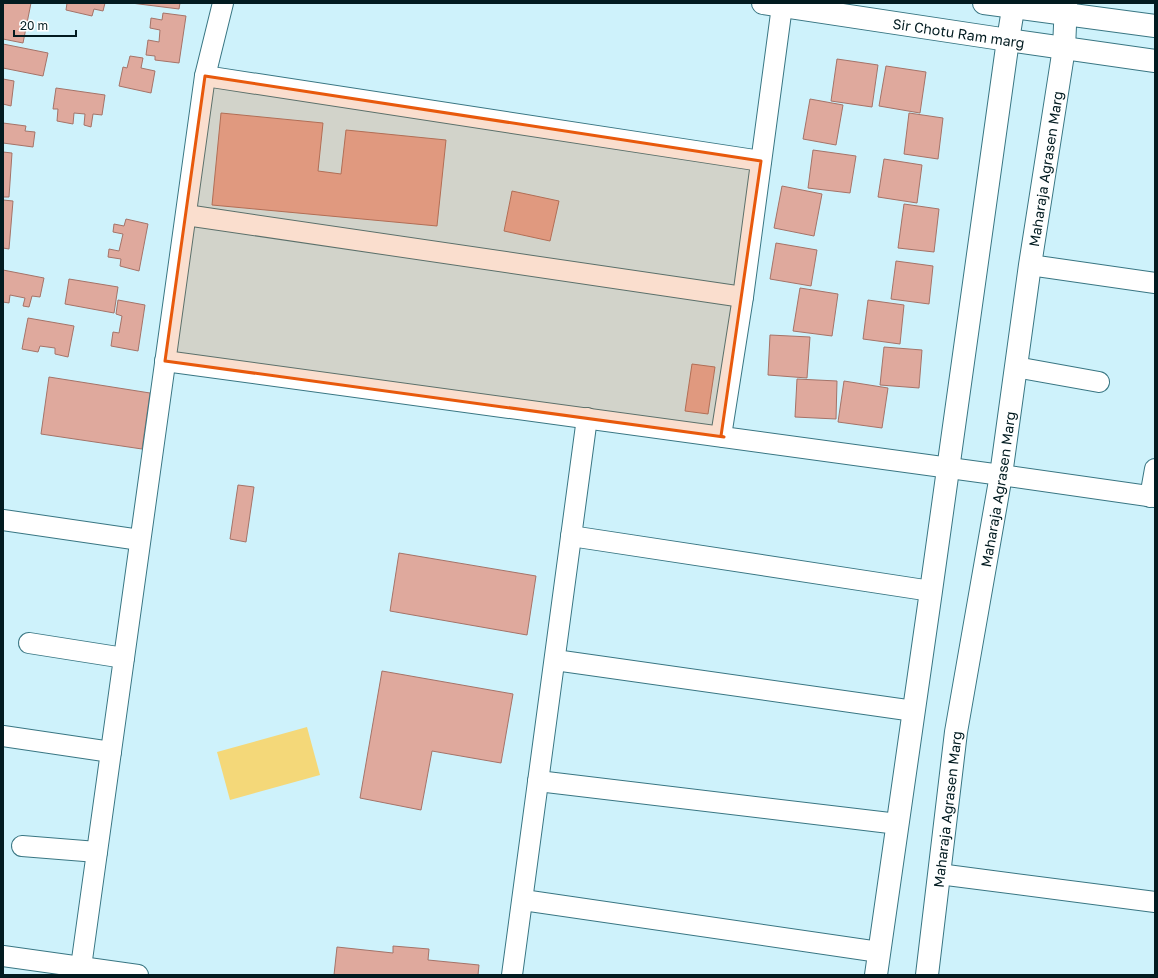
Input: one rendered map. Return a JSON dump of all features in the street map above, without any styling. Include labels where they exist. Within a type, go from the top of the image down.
[{"type":"street","points":[[81,967],[205,76],[223,3]]},
{"type":"street","points":[[984,3],[1065,9],[1155,26]]},
{"type":"street","points":[[724,437],[721,436],[743,297],[761,161],[772,4]]},
{"type":"street","name":"Sir Chotu Ram marg","points":[[772,4],[1155,61]]},
{"type":"street","points":[[876,975],[1014,5]]},
{"type":"street","name":"Maharaja Agrasen Marg","points":[[927,975],[956,732],[1001,475],[1030,265],[1064,48],[1065,9]]},
{"type":"street","points":[[205,76],[761,161]]},
{"type":"street","points":[[186,215],[743,297]]},
{"type":"street","points":[[1030,265],[1155,283]]},
{"type":"street","points":[[165,361],[1153,497],[1155,469]]},
{"type":"street","points":[[1016,367],[1099,382]]},
{"type":"street","points":[[512,975],[587,418]]},
{"type":"street","points":[[3,520],[140,540]]},
{"type":"street","points":[[571,536],[931,591]]},
{"type":"street","points":[[29,643],[124,658]]},
{"type":"street","points":[[555,660],[914,711]]},
{"type":"street","points":[[3,736],[111,752]]},
{"type":"street","points":[[538,781],[898,824]]},
{"type":"street","points":[[22,846],[97,852]]},
{"type":"street","points":[[939,874],[1155,902]]},
{"type":"street","points":[[522,900],[879,952]]},
{"type":"street","points":[[3,956],[138,975]]},
{"type":"highlighted area","points":[[205,76],[761,161],[721,436],[724,437],[165,361]]},
{"type":"shaded area","points":[[307,727],[320,775],[230,800],[217,752]]},
{"type":"building","points":[[3,3],[31,3],[23,43],[3,39]]},
{"type":"building","points":[[67,3],[105,3],[103,11],[94,9],[92,16],[66,10]]},
{"type":"building","points":[[131,3],[180,3],[179,9]]},
{"type":"building","points":[[163,13],[186,16],[179,63],[155,60],[155,56],[146,55],[148,40],[159,42],[160,30],[150,28],[151,18],[162,20]]},
{"type":"building","points":[[3,44],[48,53],[43,76],[3,68]]},
{"type":"building","points":[[130,56],[143,58],[141,68],[155,71],[151,93],[119,86],[123,67],[127,68]]},
{"type":"building","points":[[837,59],[878,65],[872,107],[831,101]]},
{"type":"building","points":[[886,66],[926,72],[920,113],[879,106]]},
{"type":"building","points":[[3,79],[14,81],[11,106],[3,104]]},
{"type":"building","points":[[56,88],[105,95],[102,115],[93,114],[91,127],[84,125],[85,114],[74,113],[73,124],[57,121],[58,109],[53,109]]},
{"type":"building","points":[[810,99],[843,105],[836,145],[803,139]]},
{"type":"building","points":[[221,113],[323,123],[318,171],[341,174],[346,130],[446,140],[437,226],[212,205]]},
{"type":"building","points":[[909,113],[943,118],[938,159],[904,154]]},
{"type":"building","points":[[3,123],[26,126],[25,131],[35,132],[33,147],[3,143]]},
{"type":"building","points":[[813,150],[856,156],[850,193],[808,188]]},
{"type":"building","points":[[3,152],[12,153],[9,197],[3,197]]},
{"type":"building","points":[[884,159],[922,165],[917,203],[878,197]]},
{"type":"building","points":[[782,186],[822,194],[814,236],[774,228]]},
{"type":"building","points":[[512,191],[559,201],[550,241],[504,231]]},
{"type":"building","points":[[3,200],[13,201],[9,249],[3,248]]},
{"type":"building","points":[[904,204],[939,209],[934,252],[898,248]]},
{"type":"building","points":[[126,219],[148,224],[139,271],[120,266],[121,259],[108,257],[109,249],[119,251],[123,234],[113,232],[114,224],[124,226]]},
{"type":"building","points":[[776,243],[817,250],[811,286],[770,279]]},
{"type":"building","points":[[896,261],[933,266],[929,304],[891,299]]},
{"type":"building","points":[[3,270],[44,278],[40,297],[32,296],[29,307],[23,306],[25,298],[10,295],[9,303],[3,302]]},
{"type":"building","points":[[69,279],[118,287],[114,313],[65,304]]},
{"type":"building","points":[[800,288],[838,294],[832,336],[793,331]]},
{"type":"building","points":[[118,300],[145,305],[138,351],[111,346],[113,332],[119,333],[122,316],[116,314]]},
{"type":"building","points":[[868,300],[904,305],[900,344],[863,339]]},
{"type":"building","points":[[28,318],[74,326],[68,357],[55,354],[55,348],[40,346],[38,352],[22,349]]},
{"type":"building","points":[[770,335],[810,337],[807,378],[768,375]]},
{"type":"building","points":[[884,347],[922,350],[919,388],[880,385]]},
{"type":"building","points":[[692,364],[715,367],[708,414],[685,411]]},
{"type":"building","points":[[49,377],[150,393],[142,449],[41,434]]},
{"type":"building","points":[[797,379],[837,381],[836,419],[795,417]]},
{"type":"building","points":[[844,381],[888,388],[882,428],[838,422]]},
{"type":"building","points":[[238,485],[254,487],[246,542],[230,539]]},
{"type":"building","points":[[399,553],[536,576],[527,635],[390,611]]},
{"type":"building","points":[[382,671],[513,694],[501,763],[432,751],[421,810],[360,798]]},
{"type":"building","points":[[393,946],[429,949],[428,960],[479,965],[478,975],[334,975],[337,947],[393,953]]}]
